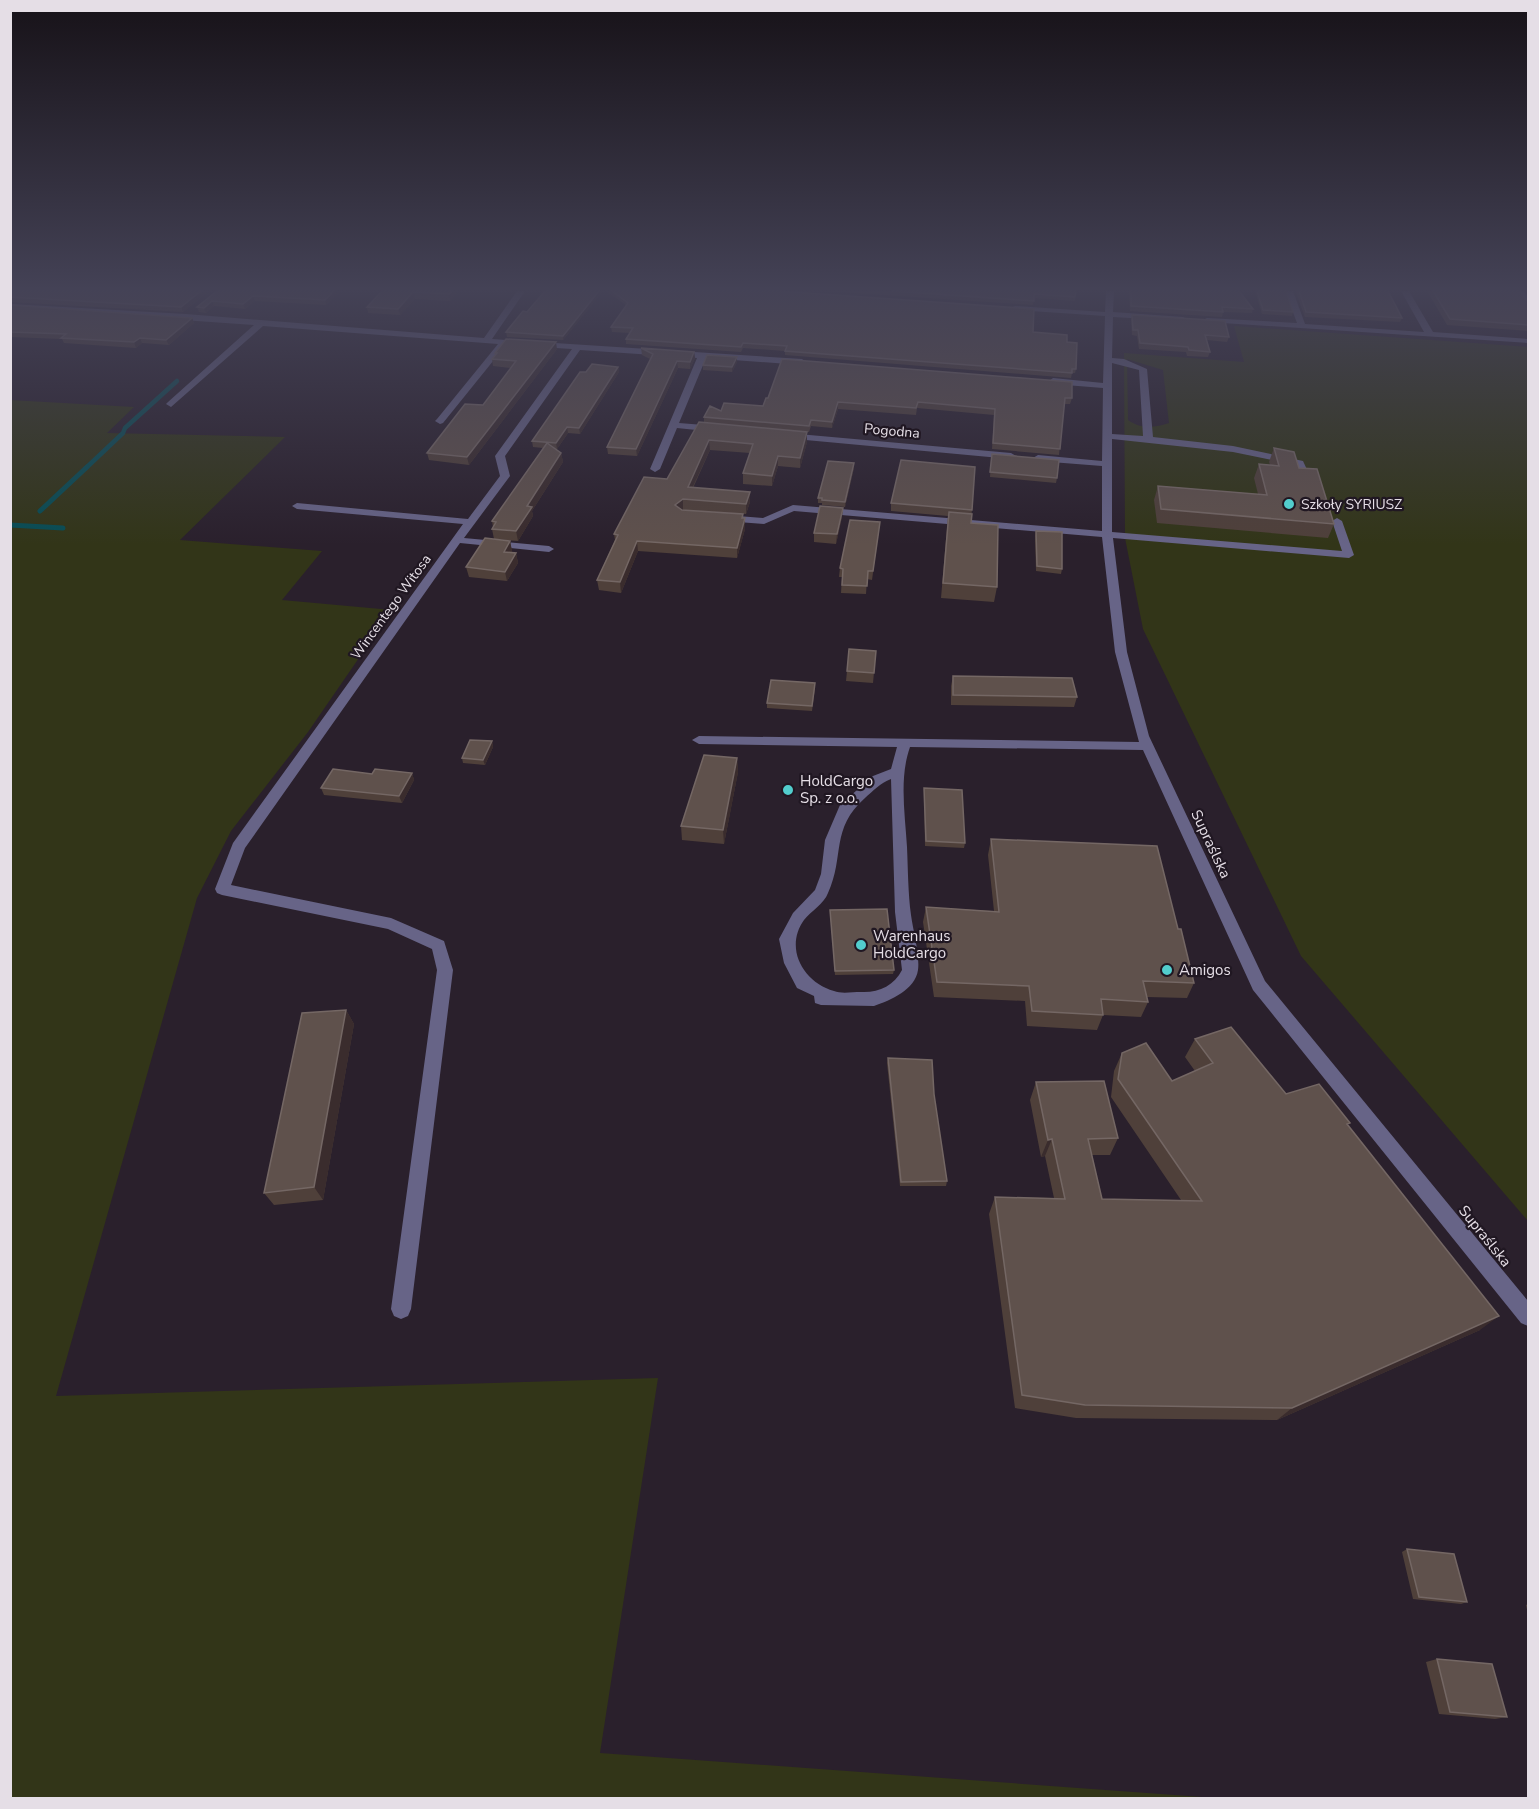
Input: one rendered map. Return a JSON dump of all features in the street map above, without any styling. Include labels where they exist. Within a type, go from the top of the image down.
[{"type":"street","points":[[171,404],[203,375]]},
{"type":"street","points":[[440,421],[477,375]]},
{"type":"street","name":"Wincentego Witosa","points":[[401,1308],[445,970],[438,945],[391,924],[222,889],[238,847],[505,476],[500,456],[558,375]]},
{"type":"street","points":[[655,469],[695,375]]},
{"type":"street","name":"Supraślska","points":[[1107,375],[1107,533],[1121,652],[1143,736],[1259,985],[1528,1316]]},
{"type":"street","points":[[1143,375],[1148,439]]},
{"type":"street","points":[[1042,381],[1107,386]]},
{"type":"street","points":[[674,425],[721,429]]},
{"type":"street","name":"Pogodna","points":[[780,435],[1107,464]]},
{"type":"street","points":[[1107,436],[1233,449],[1300,464],[1305,476]]},
{"type":"street","points":[[297,506],[471,522]]},
{"type":"street","points":[[718,517],[764,521],[793,508],[1349,555],[1337,522]]},
{"type":"street","points":[[457,540],[549,549]]},
{"type":"street","points":[[699,740],[1148,746]]},
{"type":"street","points":[[898,771],[878,779],[845,808],[832,840],[828,874],[821,893],[798,917],[787,939],[792,963],[803,983],[828,996],[821,998],[874,999],[889,993],[904,982],[910,970],[903,912],[898,771],[905,743]]},
{"type":"green space","points":[[1124,375],[1127,375],[1128,420],[1148,427],[1169,423],[1164,375],[1528,375],[1528,1221],[1301,956],[1143,629],[1125,538]]},
{"type":"green space","points":[[10,400],[134,407],[107,433],[285,437],[180,540],[322,551],[282,600],[392,610],[308,732],[231,831],[197,898],[56,1396],[658,1378],[600,1753],[1216,1798],[11,1798]]},
{"type":"building","points":[[505,375],[530,375],[467,457],[427,453],[465,404],[483,405]]},
{"type":"building","points":[[578,375],[613,375],[579,428],[567,427],[556,443],[532,441]]},
{"type":"building","points":[[642,375],[670,375],[636,449],[607,447]]},
{"type":"building","points":[[776,375],[989,375],[1072,382],[1072,398],[1065,398],[1060,449],[993,443],[995,409],[918,402],[916,408],[838,402],[832,422],[811,420],[809,426],[704,417],[710,406],[721,411],[724,403],[763,406]]},
{"type":"building","points":[[699,422],[807,432],[800,458],[778,456],[772,476],[743,473],[753,444],[709,440],[688,487],[750,492],[746,504],[683,499],[675,505],[682,510],[743,514],[742,518],[745,518],[737,548],[637,541],[620,582],[597,580],[618,535],[614,534],[644,477],[667,479]]},
{"type":"building","points":[[547,443],[561,453],[527,506],[532,507],[516,531],[492,529],[496,522],[492,521]]},
{"type":"building","points":[[1274,448],[1294,452],[1299,468],[1317,469],[1334,524],[1161,509],[1158,486],[1267,495],[1259,464],[1279,466]]},
{"type":"building","points":[[992,454],[1059,460],[1057,478],[990,472]]},
{"type":"building","points":[[901,460],[975,467],[972,510],[891,503]]},
{"type":"building","points":[[828,461],[854,463],[845,502],[818,498]]},
{"type":"building","points":[[820,506],[843,508],[837,534],[814,533]]},
{"type":"building","points":[[949,512],[972,514],[971,523],[998,525],[997,587],[943,583]]},
{"type":"building","points":[[850,520],[880,522],[873,571],[868,571],[867,586],[842,585],[843,569],[840,568]]},
{"type":"building","points":[[1036,531],[1062,532],[1062,569],[1037,566]]},
{"type":"building","points":[[485,538],[510,541],[504,552],[516,553],[505,572],[466,567]]},
{"type":"building","points":[[849,649],[876,651],[874,673],[847,671]]},
{"type":"building","points":[[953,676],[1072,678],[1077,697],[953,695]]},
{"type":"building","points":[[771,680],[815,683],[812,706],[767,703]]},
{"type":"building","points":[[470,740],[492,741],[483,760],[462,758]]},
{"type":"building","points":[[704,755],[737,758],[723,830],[681,826]]},
{"type":"building","points":[[333,769],[372,774],[375,769],[412,773],[399,796],[321,788]]},
{"type":"building","points":[[924,788],[962,790],[965,843],[926,841]]},
{"type":"building","points":[[991,839],[1157,846],[1194,983],[1143,981],[1148,1002],[1101,999],[1103,1015],[1032,1011],[1029,986],[937,982],[926,907],[999,912]]},
{"type":"building","name":"Warenhaus HoldCargo","points":[[887,909],[894,970],[835,971],[830,910]]},
{"type":"building","points":[[346,1010],[314,1187],[264,1193],[302,1013]]},
{"type":"building","points":[[1231,1027],[1286,1094],[1319,1084],[1350,1123],[1347,1124],[1499,1316],[1292,1408],[1085,1405],[1022,1395],[995,1197],[1065,1199],[1052,1139],[1048,1140],[1036,1082],[1104,1081],[1118,1138],[1088,1139],[1102,1199],[1202,1201],[1118,1079],[1122,1053],[1146,1043],[1172,1081],[1213,1063],[1195,1039]]},
{"type":"building","points":[[888,1058],[932,1060],[934,1094],[947,1181],[901,1182]]},
{"type":"building","points":[[1407,1549],[1454,1554],[1467,1602],[1419,1597]]},
{"type":"building","points":[[1437,1659],[1492,1664],[1507,1717],[1450,1712]]},
{"type":"waterway","points":[[86,468],[123,433],[125,428],[177,381]]},
{"type":"waterway","points":[[40,511],[87,467]]},
{"type":"waterway","points":[[10,525],[63,528]]},
{"type":"place","name":"Szkoły SYRIUSZ","points":[[1289,504]]},
{"type":"place","name":"HoldCargo Sp. z o.o.","points":[[788,790]]},
{"type":"place","name":"Warenhaus HoldCargo","points":[[861,945]]},
{"type":"place","name":"Amigos","points":[[1167,970]]}]
